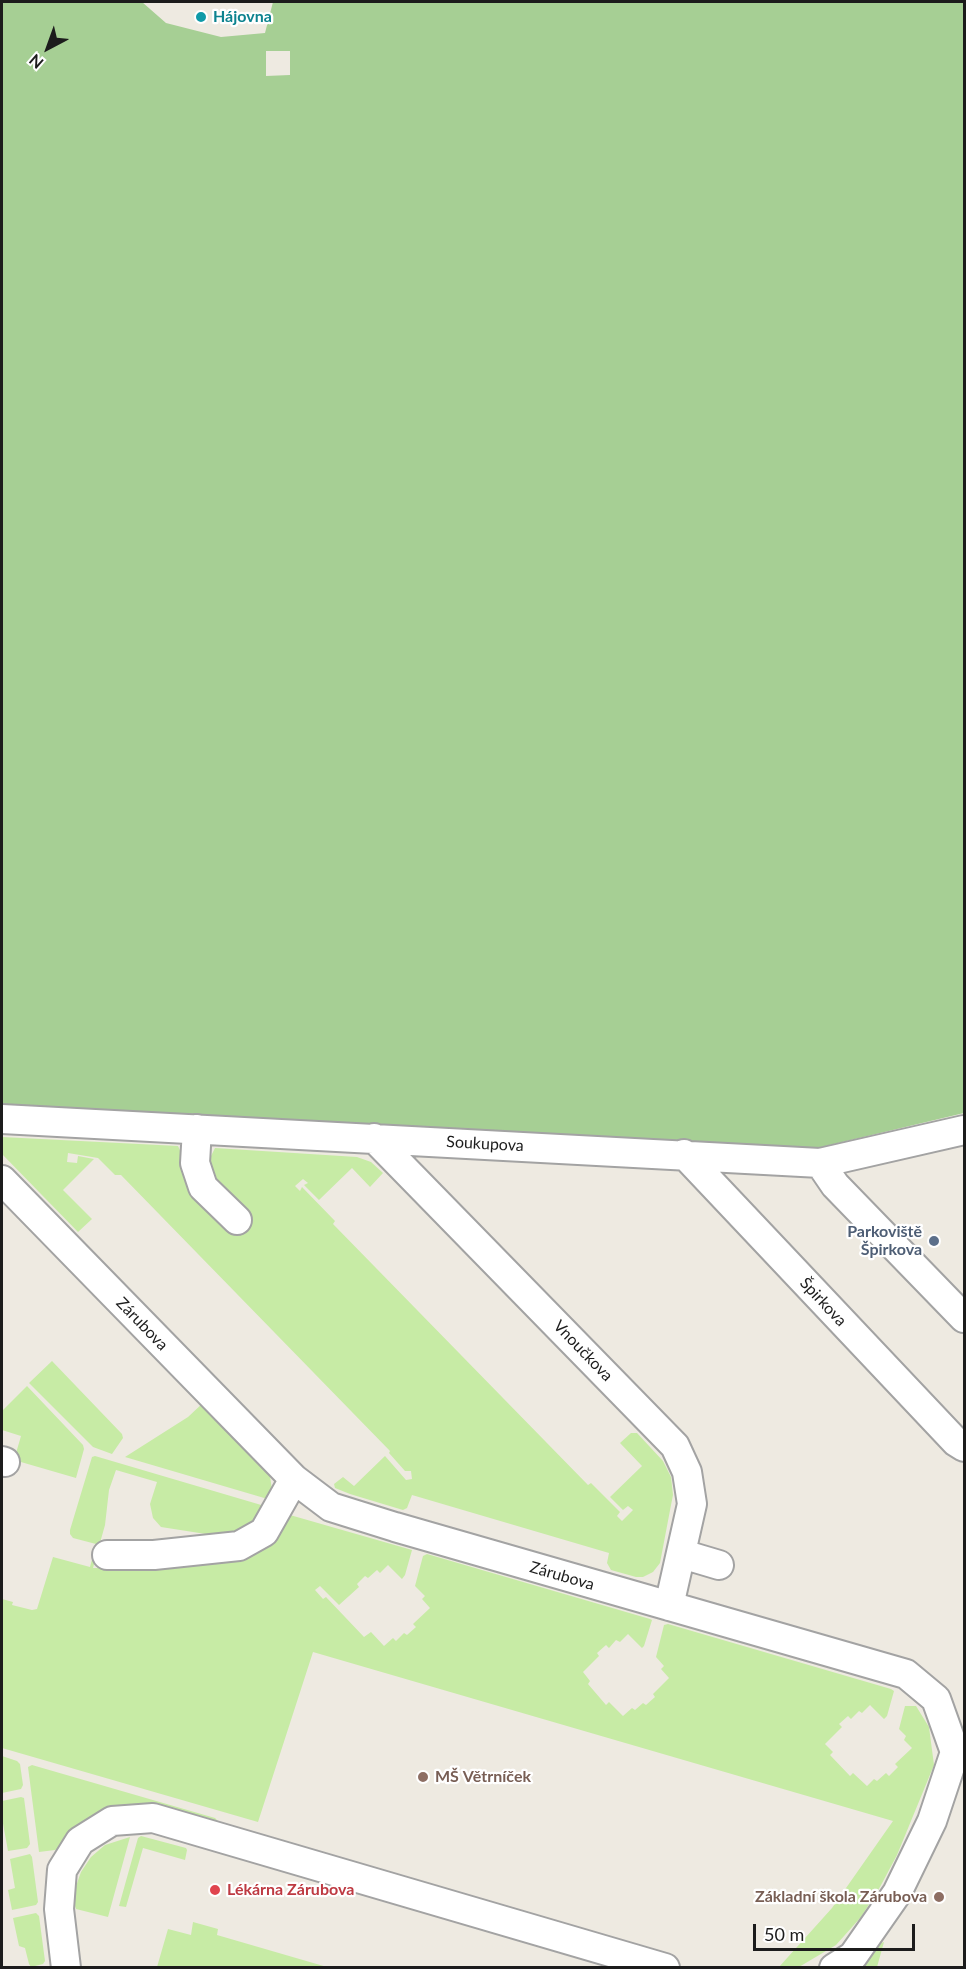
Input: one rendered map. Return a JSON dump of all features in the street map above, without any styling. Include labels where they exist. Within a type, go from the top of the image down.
[{"type":"street","name":"Soukupova","points":[[2,1119],[820,1163],[949,1139]]},
{"type":"street","points":[[197,1129],[195,1163],[203,1188],[237,1220]]},
{"type":"street","name":"Vnoučkova","points":[[374,1138],[675,1446],[687,1472],[692,1504],[669,1606]]},
{"type":"street","name":"Špirkova","points":[[684,1154],[956,1442],[964,1447]]},
{"type":"street","points":[[820,1163],[835,1185],[964,1318]]},
{"type":"street","name":"Zárubova","points":[[2,1180],[294,1479],[331,1507],[906,1674],[936,1699],[955,1752],[932,1821],[897,1893],[853,1956],[834,1968]]},
{"type":"street","points":[[107,1556],[154,1556],[239,1546],[264,1532],[294,1479]]},
{"type":"street","points":[[682,1554],[719,1565]]},
{"type":"street","points":[[66,1968],[59,1909],[62,1870],[80,1841],[112,1821],[153,1818],[655,1966]]},
{"type":"green space","points":[[2,2],[142,2],[166,23],[221,37],[265,33],[273,2],[964,2],[964,1113],[792,1154],[638,1140],[489,1131],[2,1109]],"holes":[[[266,51],[290,51],[290,75],[266,76]]]},
{"type":"green space","points":[[2,1137],[178,1146],[188,1167],[215,1182],[209,1160],[215,1148],[357,1157],[371,1162],[383,1173],[370,1187],[352,1168],[319,1200],[304,1185],[308,1183],[303,1179],[295,1186],[300,1191],[302,1187],[335,1221],[333,1224],[588,1485],[591,1483],[620,1512],[617,1516],[622,1521],[633,1510],[628,1506],[623,1510],[610,1497],[642,1466],[620,1443],[631,1433],[637,1433],[663,1461],[671,1477],[673,1495],[660,1563],[653,1572],[643,1577],[636,1577],[611,1570],[607,1563],[609,1553],[412,1495],[407,1508],[403,1510],[335,1488],[334,1484],[343,1477],[354,1486],[385,1456],[406,1480],[412,1479],[411,1471],[405,1471],[389,1453],[390,1451],[121,1175],[115,1175],[98,1158],[68,1153],[67,1162],[77,1163],[78,1156],[94,1159],[63,1190],[92,1219],[78,1232],[2,1154]]},
{"type":"green space","points":[[52,1361],[122,1434],[123,1438],[112,1454],[93,1447],[29,1383]]},
{"type":"green space","points":[[27,1386],[83,1445],[84,1449],[76,1478],[14,1460],[21,1436],[2,1430],[2,1411]]},
{"type":"green space","points":[[204,1402],[264,1464],[270,1476],[271,1500],[125,1457],[188,1417]]},
{"type":"green space","points":[[92,1457],[268,1507],[260,1521],[225,1537],[161,1527],[153,1518],[150,1504],[157,1482],[116,1470],[109,1490],[105,1525],[93,1568],[132,1568],[242,1552],[283,1513],[412,1550],[402,1579],[388,1565],[380,1573],[377,1570],[368,1578],[365,1576],[357,1584],[359,1587],[339,1605],[320,1586],[315,1590],[323,1599],[326,1597],[364,1637],[371,1632],[384,1646],[393,1638],[396,1641],[404,1633],[407,1635],[416,1627],[413,1624],[430,1608],[422,1599],[425,1596],[415,1586],[423,1556],[427,1554],[652,1620],[642,1648],[628,1634],[620,1642],[616,1640],[609,1648],[606,1645],[597,1653],[599,1656],[583,1672],[590,1681],[588,1684],[606,1705],[609,1702],[623,1716],[632,1708],[635,1710],[643,1703],[646,1705],[655,1697],[653,1694],[669,1678],[661,1669],[664,1666],[656,1657],[664,1625],[668,1624],[891,1689],[894,1691],[887,1716],[884,1719],[870,1705],[851,1719],[848,1716],[839,1724],[842,1727],[825,1744],[833,1752],[830,1755],[850,1776],[853,1773],[867,1786],[874,1779],[877,1781],[886,1773],[889,1776],[898,1767],[895,1764],[912,1748],[904,1740],[906,1736],[899,1729],[905,1706],[916,1706],[929,1727],[934,1765],[897,1855],[861,1917],[836,1945],[799,1967],[779,1967],[832,1908],[893,1821],[313,1652],[258,1822],[2,1748],[2,1599],[13,1602],[12,1605],[37,1609],[53,1557],[90,1567],[96,1544],[73,1538],[70,1530]]},
{"type":"green space","points":[[2,1756],[20,1764],[23,1785],[21,1789],[2,1793]]},
{"type":"green space","points":[[32,1765],[215,1818],[218,1821],[216,1827],[152,1809],[55,1850],[39,1852],[28,1767]]},
{"type":"green space","points":[[24,1798],[30,1844],[27,1848],[8,1851],[2,1818],[2,1801]]},
{"type":"green space","points":[[141,1836],[186,1848],[185,1860],[143,1848],[126,1907],[119,1906],[138,1838]]},
{"type":"green space","points":[[130,1837],[108,1917],[76,1909],[75,1889],[81,1872],[91,1857],[105,1845]]},
{"type":"green space","points":[[30,1854],[38,1902],[36,1905],[12,1910],[8,1890],[15,1888],[10,1859]]},
{"type":"green space","points":[[36,1913],[39,1916],[45,1961],[43,1964],[31,1967],[25,1948],[19,1946],[13,1918]]},
{"type":"green space","points":[[193,1922],[218,1929],[217,1935],[327,1967],[157,1967],[168,1929],[191,1935]]},
{"type":"green space","points":[[884,1942],[877,1967],[854,1968],[876,1945]]},
{"type":"place","name":"Hájovna","points":[[201,17]]},
{"type":"place","name":"Parkoviště Špirkova","points":[[934,1241]]},
{"type":"place","name":"MŠ Větrníček","points":[[423,1777]]},
{"type":"place","name":"Lékárna Zárubova","points":[[215,1890]]},
{"type":"place","name":"Základní škola Zárubova","points":[[939,1897]]}]
